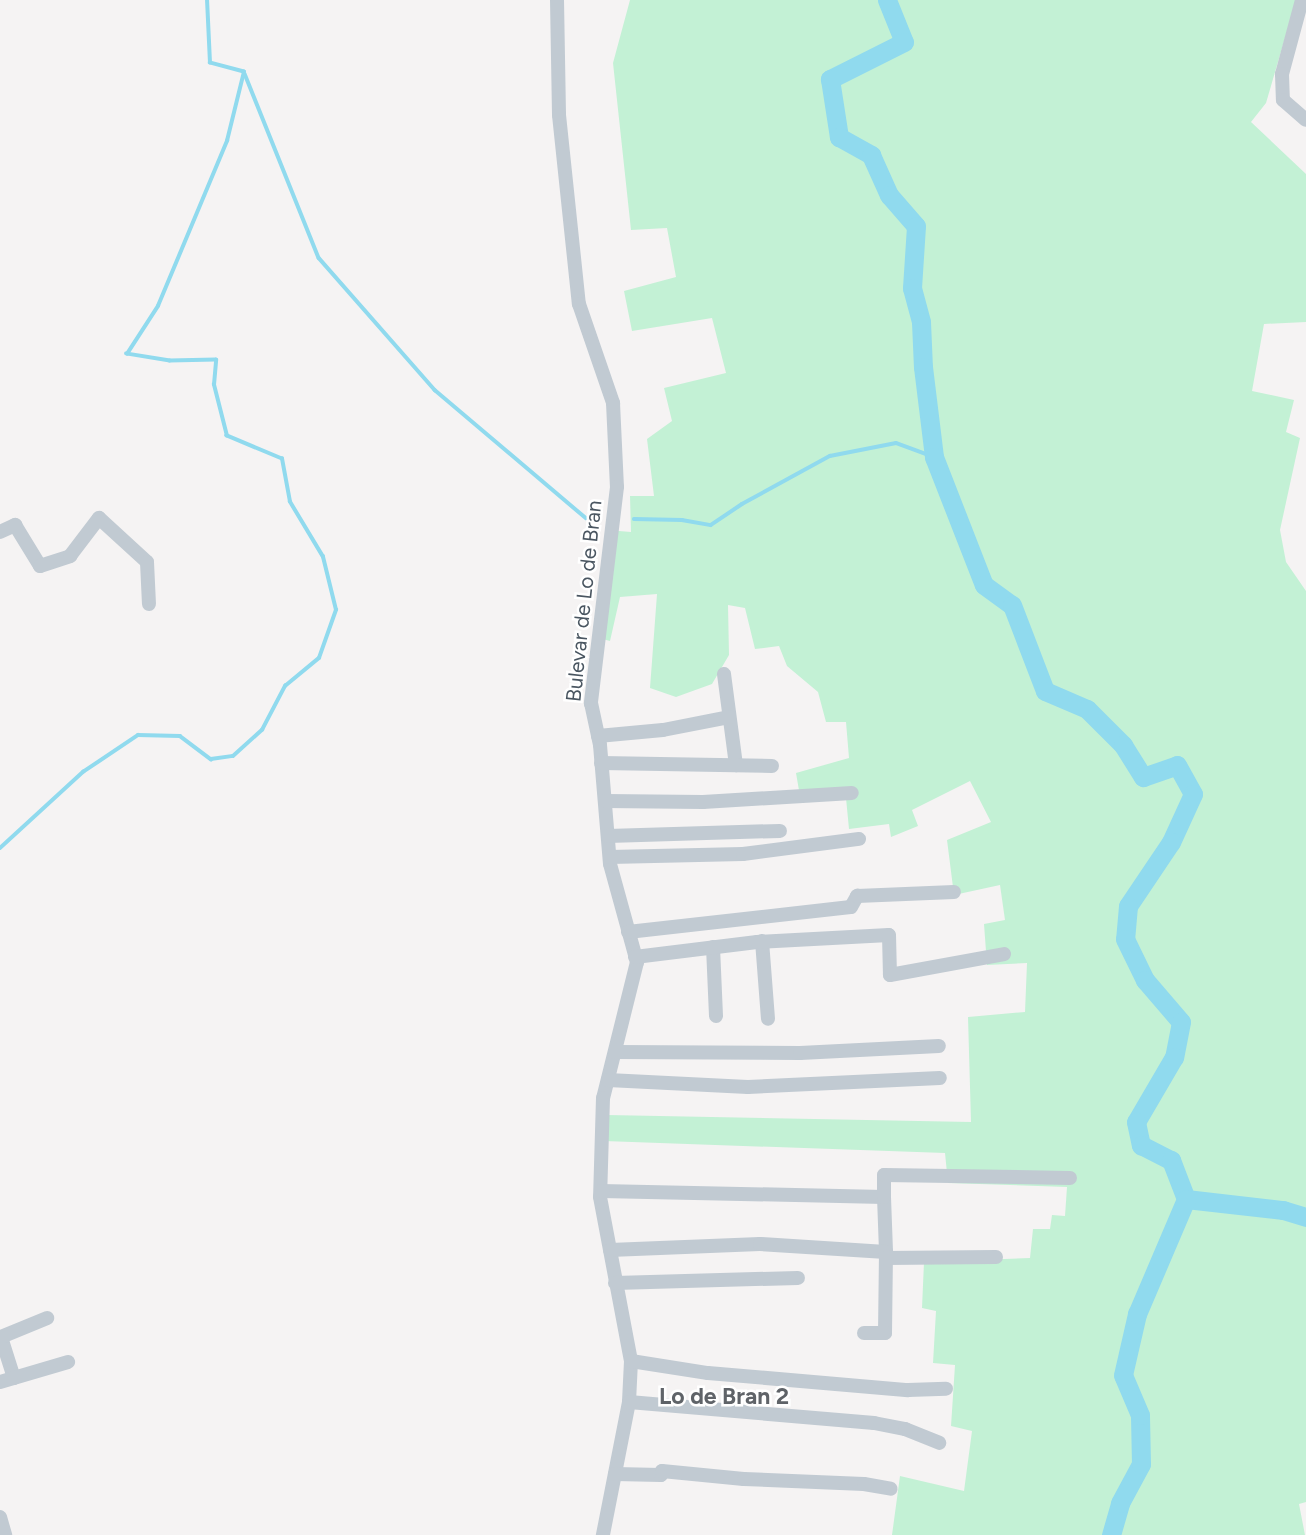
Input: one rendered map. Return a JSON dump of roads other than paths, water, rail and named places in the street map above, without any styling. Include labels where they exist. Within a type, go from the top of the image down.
[{"type":"street","name":"Bulevar de Lo de Bran","points":[[557,0],[559,115],[579,304],[614,403],[617,487],[591,703],[598,736],[610,857],[637,962],[603,1098],[601,1191],[615,1283],[631,1361],[629,1402],[603,1535]]},
{"type":"street","points":[[1302,0],[1282,74],[1283,100],[1306,120]]},
{"type":"street","points":[[0,532],[15,525],[40,566],[70,556],[99,518],[147,562],[149,604]]},
{"type":"street","points":[[724,674],[736,765]]},
{"type":"street","points":[[598,736],[663,730],[729,717]]},
{"type":"street","points":[[601,763],[772,766]]},
{"type":"street","points":[[605,801],[703,802],[852,793]]},
{"type":"street","points":[[608,836],[780,831]]},
{"type":"street","points":[[610,857],[743,854],[859,839]]},
{"type":"street","points":[[628,932],[851,907],[858,896],[954,892]]},
{"type":"street","points":[[635,957],[762,941],[888,935],[890,975],[1004,954]]},
{"type":"street","points":[[762,941],[768,1019]]},
{"type":"street","points":[[713,947],[716,1016]]},
{"type":"street","points":[[615,1052],[800,1054],[939,1046]]},
{"type":"street","points":[[608,1080],[748,1087],[940,1078]]},
{"type":"street","points":[[864,1333],[885,1333],[884,1175],[1070,1178]]},
{"type":"street","points":[[601,1191],[884,1197]]},
{"type":"street","points":[[610,1250],[760,1244],[886,1255],[996,1257]]},
{"type":"street","points":[[615,1283],[798,1278]]},
{"type":"street","points":[[47,1318],[1,1337],[7,1380],[68,1362]]},
{"type":"street","points":[[631,1361],[708,1373],[908,1390],[946,1389]]},
{"type":"street","points":[[629,1402],[874,1423],[905,1429],[939,1443]]},
{"type":"street","points":[[615,1474],[661,1475],[662,1471],[744,1479],[864,1484],[891,1489]]},
{"type":"street","points":[[0,1517],[5,1535]]},
{"type":"waterway","points":[[0,848],[83,772],[138,735],[180,736],[211,759],[233,756],[262,730],[285,686],[319,658],[336,610],[323,557],[290,502],[282,459],[227,436],[214,385],[216,360],[170,361],[127,354],[158,306],[227,141],[244,72],[210,63],[207,0]]},
{"type":"waterway","points":[[887,0],[904,42],[830,79],[839,137],[871,155],[889,195],[916,226],[912,288],[921,322],[923,367],[934,457],[984,585],[1012,605],[1045,691],[1087,709],[1123,745],[1143,777],[1177,765],[1193,794],[1171,842],[1128,906],[1125,939],[1145,980],[1181,1022],[1174,1057],[1136,1122],[1141,1145],[1171,1160],[1186,1199],[1283,1210],[1306,1217]]},
{"type":"waterway","points":[[245,74],[319,258],[435,390],[586,518]]},
{"type":"waterway","points":[[634,519],[682,520],[711,525],[742,504],[830,456],[896,443],[934,457]]},
{"type":"waterway","points":[[1111,1535],[1120,1503],[1141,1464],[1140,1415],[1123,1375],[1137,1314],[1186,1199]]},
{"type":"district","name":"Lo de Bran 2","points":[[724,1396]]}]
